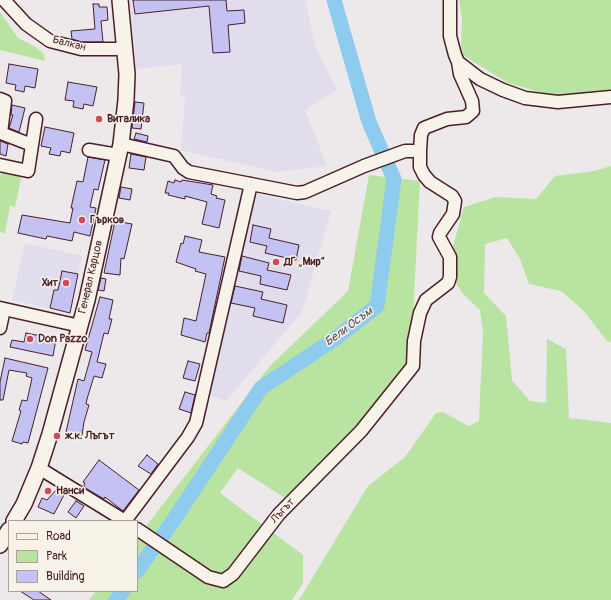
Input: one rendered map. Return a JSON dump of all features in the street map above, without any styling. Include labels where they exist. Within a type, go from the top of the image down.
[{"type":"main road","name":"Генерал Карцов","points":[[15,520],[24,504],[39,468],[80,326],[119,149],[126,100],[125,49],[120,0]]},
{"type":"main road","points":[[0,545],[8,532]]},
{"type":"street","name":"Балкан","points":[[4,0],[26,24],[50,40],[81,49],[125,49]]},
{"type":"street","points":[[89,150],[119,149],[174,156],[183,168],[189,172],[297,193],[305,192],[393,155],[406,151],[420,151],[421,135],[424,128],[447,118],[466,117],[473,111],[472,101],[460,74],[450,36],[450,0]]},
{"type":"street","points":[[458,62],[480,79],[525,98],[558,102],[611,97]]},
{"type":"street","points":[[0,99],[5,101],[1,133],[32,146]]},
{"type":"street","points":[[0,166],[28,171],[36,119]]},
{"type":"street","name":"Лъгът","points":[[138,529],[217,581],[223,581],[230,577],[279,514],[361,431],[413,366],[414,341],[420,313],[426,300],[448,283],[450,277],[450,258],[439,237],[440,233],[454,214],[455,207],[452,196],[430,182],[424,175],[420,167],[420,151]]},
{"type":"street","points":[[126,520],[188,437],[196,423],[251,184]]},
{"type":"street","points":[[0,328],[2,309],[80,326]]},
{"type":"street","points":[[39,468],[123,520]]},
{"type":"shaded area","points":[[130,0],[305,0],[315,45],[337,90],[305,110],[327,166],[277,172],[181,150],[185,97],[180,97],[182,64],[136,69]]},
{"type":"shaded area","name":"ДГ „Мир“","points":[[251,193],[331,211],[302,312],[226,401],[206,394]]},
{"type":"shaded area","points":[[25,243],[82,256],[70,313],[12,300]]},
{"type":"green space","points":[[459,0],[611,0],[611,89],[557,97],[508,83],[461,54],[462,19]]},
{"type":"green space","points":[[0,12],[18,38],[34,46],[44,54],[45,61],[0,50]]},
{"type":"green space","points":[[611,166],[611,342],[607,341],[583,310],[561,291],[529,284],[520,259],[507,238],[485,244],[484,293],[506,316],[512,380],[530,401],[546,403],[547,339],[566,349],[569,418],[611,423],[611,600],[299,600],[368,486],[405,457],[436,413],[443,412],[469,426],[479,421],[483,332],[480,310],[463,294],[456,283],[453,246],[464,207],[496,197],[536,199],[555,176],[594,171]]},
{"type":"green space","points":[[2,170],[22,174],[15,207],[10,206],[5,233],[0,232],[0,177]]},
{"type":"green space","points":[[369,175],[420,181],[414,296],[413,366],[291,502],[238,468],[220,493],[303,555],[303,583],[292,600],[89,600],[95,592],[138,592],[138,537],[270,366],[348,291]]},
{"type":"building","points":[[133,0],[226,0],[227,11],[244,10],[245,23],[228,25],[230,52],[213,53],[209,6],[135,14]]},
{"type":"building","points":[[93,4],[99,4],[99,7],[107,7],[108,20],[101,21],[103,42],[82,42],[72,39],[71,31],[95,29]]},
{"type":"building","points":[[9,64],[38,69],[35,88],[25,86],[24,92],[15,90],[16,85],[6,83]]},
{"type":"building","points":[[68,82],[97,87],[93,106],[84,104],[83,109],[73,107],[74,101],[65,100]]},
{"type":"building","points":[[135,102],[144,103],[141,129],[132,128]]},
{"type":"building","points":[[12,105],[25,108],[19,132],[9,128],[13,115],[11,115]]},
{"type":"building","points":[[45,127],[74,133],[70,153],[61,151],[60,156],[49,154],[51,148],[41,146]]},
{"type":"building","points":[[136,133],[148,136],[147,142],[134,139]]},
{"type":"building","points":[[0,141],[8,144],[6,156],[0,154]]},
{"type":"building","points":[[131,154],[146,157],[144,170],[129,168]]},
{"type":"building","points":[[88,157],[105,160],[98,190],[94,189],[90,207],[96,208],[90,236],[74,232],[72,241],[47,236],[46,239],[18,233],[22,215],[70,223],[73,208],[71,208],[77,181],[83,182]]},
{"type":"building","points":[[175,180],[181,182],[182,180],[213,185],[211,194],[217,196],[216,198],[225,200],[219,228],[202,224],[207,202],[185,196],[185,199],[165,193],[168,181],[174,183]]},
{"type":"building","points":[[121,187],[132,189],[130,200],[119,198]]},
{"type":"building","points":[[115,221],[132,224],[124,259],[121,258],[120,275],[104,273]]},
{"type":"building","points":[[253,225],[271,229],[269,238],[299,245],[296,260],[265,253],[267,246],[250,242]]},
{"type":"building","points":[[185,236],[202,240],[199,252],[225,257],[209,333],[207,333],[205,342],[181,335],[184,318],[196,321],[206,274],[195,271],[196,269],[176,262],[181,243],[183,244]]},
{"type":"building","points":[[242,256],[269,263],[267,270],[291,275],[287,290],[260,284],[261,276],[239,271]]},
{"type":"building","points":[[62,271],[78,274],[70,313],[50,308],[54,290],[58,290]]},
{"type":"building","points":[[101,278],[106,279],[104,291],[98,290]]},
{"type":"building","points":[[235,286],[263,292],[261,299],[287,305],[283,323],[253,316],[255,308],[231,303]]},
{"type":"building","points":[[100,297],[113,300],[109,319],[112,319],[108,334],[104,333],[97,362],[106,364],[102,378],[94,376],[87,399],[86,404],[89,405],[82,435],[66,432],[78,379],[84,381],[92,352],[85,350]]},
{"type":"building","points":[[26,333],[56,339],[53,356],[10,347],[12,340],[24,342]]},
{"type":"building","points":[[5,358],[48,368],[28,443],[23,442],[22,444],[12,441],[21,411],[19,410],[22,400],[27,401],[32,378],[26,376],[27,373],[9,370],[3,400],[0,400],[0,382]]},
{"type":"building","points":[[188,361],[200,364],[195,381],[183,378]]},
{"type":"building","points":[[185,392],[195,395],[191,413],[179,409]]},
{"type":"building","points":[[147,455],[158,464],[151,474],[138,466]]},
{"type":"building","points":[[99,460],[139,490],[123,511],[105,497],[104,499],[85,488],[85,483],[83,482]]},
{"type":"building","points":[[58,488],[65,493],[54,514],[38,507],[42,498],[47,500]]},
{"type":"building","points":[[76,501],[84,506],[76,518],[68,512]]},
{"type":"building","points":[[22,592],[39,592],[51,600],[34,600]]},
{"type":"waterway","name":"Бели Осъм","points":[[138,570],[173,521],[261,388],[336,338],[377,306],[394,179],[369,122],[334,0]]},
{"type":"waterway","name":"Бели Осъм","points":[[116,600],[122,592]]},
{"type":"place","name":"Виталика","points":[[99,119]]},
{"type":"place","name":"Гърков","points":[[82,220]]},
{"type":"place","name":"ДГ „Мир“","points":[[276,262]]},
{"type":"place","name":"Хит","points":[[66,283]]},
{"type":"place","name":"Don Pazzo","points":[[30,339]]},
{"type":"place","name":"ж.к. Лъгът","points":[[57,436]]},
{"type":"place","name":"Нанси","points":[[48,491]]}]
